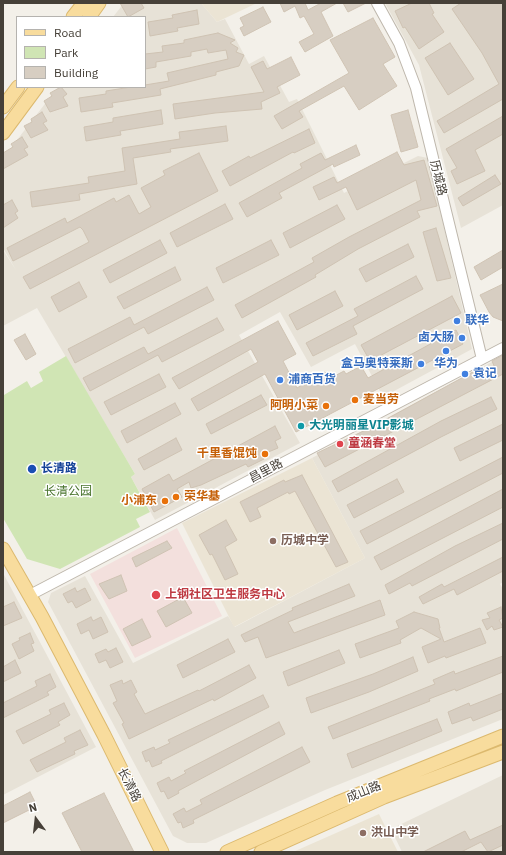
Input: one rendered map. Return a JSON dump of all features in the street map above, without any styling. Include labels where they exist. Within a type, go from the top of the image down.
[{"type":"main road","points":[[74,16],[84,3]]},
{"type":"main road","points":[[90,16],[99,3]]},
{"type":"main road","points":[[3,107],[17,88]]},
{"type":"main road","points":[[3,132],[36,88]]},
{"type":"main road","name":"长清路","points":[[3,549],[30,595],[104,735],[162,852]]},
{"type":"main road","name":"成山路","points":[[227,852],[336,803],[503,736]]},
{"type":"main road","name":"成山路","points":[[261,852],[384,798],[503,752]]},
{"type":"street","name":"历城路","points":[[377,3],[399,43],[416,88],[482,358]]},
{"type":"street","name":"昌里路","points":[[30,595],[503,348]]},
{"type":"shaded area","points":[[124,3],[201,3],[217,22],[225,19],[249,64],[264,56],[289,102],[297,99],[344,193],[418,156],[428,158],[472,349],[383,397],[355,344],[311,367],[280,312],[239,335],[300,443],[155,520],[131,477],[135,474],[37,308],[3,326],[3,250],[16,270],[3,248],[3,158],[57,88],[146,88],[146,16],[114,16]]},
{"type":"shaded area","points":[[201,3],[257,3],[217,22]]},
{"type":"shaded area","points":[[385,3],[503,3],[503,205],[461,228],[419,65]]},
{"type":"shaded area","points":[[503,356],[503,582],[500,584],[503,589],[503,719],[325,790],[206,843],[187,843],[173,836],[48,602],[51,593],[85,576],[133,663],[228,616],[235,627],[365,558],[312,458]]},
{"type":"shaded area","name":"历城中学","points":[[312,458],[365,558],[234,627],[182,523]]},
{"type":"shaded area","name":"上钢社区卫生服务中心","points":[[177,528],[222,616],[135,658],[90,574]]},
{"type":"shaded area","points":[[3,573],[96,747],[3,795]]},
{"type":"shaded area","points":[[503,775],[503,852],[402,852],[391,829]]},
{"type":"shaded area","name":"洪山中学","points":[[379,814],[398,852],[293,852]]},
{"type":"green space","name":"长清公园","points":[[66,356],[135,474],[131,477],[150,512],[136,519],[140,527],[60,569],[27,559],[3,518],[3,394],[4,395],[27,381],[31,388],[43,381],[39,372]]},
{"type":"building","points":[[120,3],[141,3],[144,8],[127,16]]},
{"type":"building","points":[[280,3],[305,3],[308,10],[321,3],[337,3],[321,12],[333,36],[305,52],[299,42],[314,34],[304,16],[300,18],[295,6],[284,12]]},
{"type":"building","points":[[343,3],[366,3],[348,12]]},
{"type":"building","points":[[412,3],[429,3],[434,13],[432,14],[444,32],[419,49],[405,27],[403,28],[395,11]]},
{"type":"building","points":[[461,3],[503,3],[503,99],[444,133],[437,121],[499,84],[482,53],[452,9]]},
{"type":"building","points":[[263,7],[271,22],[244,36],[240,28],[244,26],[240,18]]},
{"type":"building","points":[[197,10],[199,24],[177,28],[178,31],[150,36],[148,22],[173,18],[172,15]]},
{"type":"building","points":[[373,18],[395,57],[383,64],[397,86],[359,110],[344,86],[299,111],[303,117],[282,129],[274,116],[349,73],[330,40]]},
{"type":"building","points":[[218,33],[235,40],[230,43],[238,48],[236,52],[244,55],[239,66],[216,72],[216,75],[160,89],[161,95],[112,103],[113,107],[81,112],[79,98],[106,94],[106,91],[125,88],[146,88],[146,85],[169,81],[167,73],[228,59],[226,50],[208,53],[207,49],[191,52],[191,56],[156,62],[156,67],[146,69],[146,54],[163,52],[162,46],[184,43],[184,40]]},
{"type":"building","points":[[450,43],[474,79],[448,95],[425,58]]},
{"type":"building","points":[[291,57],[300,75],[277,87],[280,93],[261,102],[262,109],[215,113],[175,119],[173,104],[264,92],[251,67],[263,61],[267,69]]},
{"type":"building","points":[[62,88],[67,94],[63,97],[68,106],[50,112],[44,101],[52,96],[50,93]]},
{"type":"building","points":[[161,110],[163,124],[120,131],[121,135],[86,141],[84,127],[113,122],[113,118]]},
{"type":"building","points":[[408,110],[418,147],[401,152],[391,115]]},
{"type":"building","points":[[42,112],[47,121],[43,123],[48,130],[31,138],[24,126],[32,122],[31,119]]},
{"type":"building","points":[[503,116],[503,134],[475,150],[485,171],[457,184],[451,171],[457,168],[446,149]]},
{"type":"building","points":[[226,126],[228,141],[170,149],[171,152],[133,158],[137,184],[79,194],[80,200],[32,207],[30,192],[89,183],[88,177],[125,171],[122,148],[180,139],[179,132]]},
{"type":"building","points":[[309,129],[315,143],[294,153],[293,152],[230,186],[222,171],[249,156],[250,158]]},
{"type":"building","points":[[22,137],[28,147],[24,149],[28,155],[3,169],[3,153],[13,147],[11,144]]},
{"type":"building","points":[[356,145],[360,155],[334,167],[333,164],[279,193],[282,198],[247,217],[239,203],[302,168],[300,164],[321,153],[325,160]]},
{"type":"building","points":[[397,152],[404,165],[424,160],[437,206],[417,211],[420,217],[358,249],[315,275],[316,277],[242,318],[235,305],[314,262],[312,258],[349,237],[421,200],[416,180],[357,210],[346,187],[319,200],[313,187],[334,177],[337,183]]},
{"type":"building","points":[[199,153],[218,191],[30,289],[23,277],[89,242],[83,230],[80,227],[13,261],[7,248],[65,218],[67,223],[114,198],[116,202],[129,195],[139,214],[151,207],[141,188],[165,175],[163,171]]},
{"type":"building","points":[[495,175],[501,184],[463,206],[458,198]]},
{"type":"building","points":[[12,200],[18,211],[15,213],[18,218],[3,228],[3,205]]},
{"type":"building","points":[[225,204],[233,219],[177,247],[170,233]]},
{"type":"building","points":[[337,205],[345,219],[290,248],[283,233]]},
{"type":"building","points":[[436,228],[451,278],[437,281],[423,232]]},
{"type":"building","points":[[160,240],[167,253],[110,283],[103,270]]},
{"type":"building","points":[[271,240],[279,255],[223,283],[216,268]]},
{"type":"building","points":[[408,244],[414,257],[366,282],[359,269]]},
{"type":"building","points":[[503,250],[503,267],[481,280],[474,267]]},
{"type":"building","points":[[175,267],[181,280],[124,309],[117,297]]},
{"type":"building","points":[[416,276],[423,289],[353,326],[357,334],[313,356],[306,343],[358,316],[354,309]]},
{"type":"building","points":[[79,282],[87,297],[59,312],[51,297]]},
{"type":"building","points":[[503,284],[503,321],[493,317],[480,295]]},
{"type":"building","points":[[207,287],[214,300],[148,334],[144,327],[75,363],[68,349],[130,317],[134,325]]},
{"type":"building","points":[[335,291],[343,306],[297,330],[289,315]]},
{"type":"building","points":[[452,296],[461,313],[370,361],[361,345]]},
{"type":"building","points":[[217,318],[224,330],[162,362],[158,355],[90,391],[83,378],[144,347],[148,354]]},
{"type":"building","points":[[278,321],[296,354],[283,361],[297,388],[325,372],[329,379],[344,371],[346,374],[361,366],[368,378],[456,330],[463,344],[296,432],[265,374],[198,411],[191,399],[258,362],[251,349],[179,389],[172,378]]},
{"type":"building","points":[[25,334],[36,354],[26,360],[14,340]]},
{"type":"building","points":[[503,355],[503,374],[325,467],[317,453],[372,427],[480,368],[483,374],[495,368],[492,361]]},
{"type":"building","points":[[159,374],[166,387],[111,415],[104,402]]},
{"type":"building","points":[[261,395],[267,405],[211,434],[206,424]]},
{"type":"building","points":[[491,397],[497,409],[338,492],[332,481],[441,421]]},
{"type":"building","points":[[175,403],[181,414],[127,443],[121,431]]},
{"type":"building","points":[[503,424],[503,440],[460,461],[454,448]]},
{"type":"building","points":[[275,426],[281,438],[275,441],[278,448],[261,455],[264,459],[248,467],[246,464],[201,485],[191,488],[189,482],[177,489],[182,497],[154,512],[142,489],[169,474],[173,481]]},
{"type":"building","points":[[176,438],[182,450],[144,470],[138,459]]},
{"type":"building","points":[[503,457],[503,473],[367,544],[360,531]]},
{"type":"building","points":[[302,475],[348,562],[336,567],[295,491],[289,494],[288,492],[257,508],[261,517],[250,522],[240,502],[284,480],[285,482]]},
{"type":"building","points":[[397,479],[404,492],[354,518],[347,505]]},
{"type":"building","points":[[503,489],[503,507],[381,570],[374,557]]},
{"type":"building","points":[[226,520],[237,540],[225,547],[238,574],[225,580],[212,554],[210,555],[199,535]]},
{"type":"building","points":[[503,523],[503,539],[412,586],[410,583],[389,594],[385,585],[455,546]]},
{"type":"building","points":[[167,541],[172,548],[136,567],[132,558]]},
{"type":"building","points":[[503,557],[503,571],[457,595],[454,589],[423,604],[419,597],[442,584],[444,587]]},
{"type":"building","points":[[121,575],[127,591],[109,599],[99,584]]},
{"type":"building","points":[[349,584],[355,596],[288,622],[294,633],[380,600],[385,615],[266,658],[258,637],[245,642],[241,635],[293,610],[292,608]]},
{"type":"building","points":[[75,588],[77,592],[85,588],[91,600],[76,608],[72,601],[68,603],[63,594]]},
{"type":"building","points":[[183,597],[192,613],[166,627],[157,611]]},
{"type":"building","points":[[14,602],[22,618],[3,626],[3,607]]},
{"type":"building","points":[[501,607],[503,618],[499,620],[503,627],[494,630],[492,626],[487,630],[482,620],[490,618],[487,613]]},
{"type":"building","points":[[414,612],[438,619],[439,628],[444,642],[480,628],[486,643],[428,663],[422,647],[441,639],[421,628],[400,640],[401,643],[360,658],[355,644],[399,628],[396,621]]},
{"type":"building","points":[[91,617],[93,621],[101,617],[108,632],[93,639],[89,630],[81,634],[77,624]]},
{"type":"building","points":[[142,619],[151,637],[132,646],[123,629]]},
{"type":"building","points":[[30,633],[34,643],[31,644],[34,651],[19,659],[12,644],[20,640],[19,638]]},
{"type":"building","points":[[228,639],[235,652],[183,678],[177,665]]},
{"type":"building","points":[[116,648],[123,662],[110,668],[106,660],[99,663],[95,654],[106,649],[108,652]]},
{"type":"building","points":[[339,650],[345,663],[288,686],[283,672]]},
{"type":"building","points":[[503,656],[503,672],[456,691],[455,689],[429,699],[430,701],[333,739],[328,727],[435,684],[433,680],[454,671],[455,674]]},
{"type":"building","points":[[413,657],[418,671],[369,692],[311,713],[306,698],[373,674]]},
{"type":"building","points":[[15,660],[21,673],[3,682],[3,667]]},
{"type":"building","points":[[249,665],[256,678],[214,701],[213,699],[129,739],[122,724],[124,723],[113,703],[117,701],[110,685],[122,680],[123,684],[131,680],[137,692],[134,694],[145,714],[198,690],[199,691]]},
{"type":"building","points":[[50,674],[56,687],[47,692],[49,695],[3,718],[3,703],[37,686],[35,681]]},
{"type":"building","points":[[503,693],[503,709],[473,721],[471,717],[452,724],[448,712],[469,703],[470,706]]},
{"type":"building","points":[[263,695],[269,707],[161,761],[162,763],[152,767],[149,760],[146,762],[142,752],[154,747],[155,750],[170,743],[168,740]]},
{"type":"building","points":[[64,703],[70,715],[58,722],[60,725],[23,744],[16,731],[51,714],[49,710]]},
{"type":"building","points":[[437,719],[442,731],[352,768],[347,754]]},
{"type":"building","points":[[279,722],[285,734],[178,791],[179,793],[168,799],[164,791],[161,792],[157,783],[169,777],[171,781],[186,773],[184,771]]},
{"type":"building","points":[[80,730],[88,745],[74,751],[75,754],[37,772],[30,760],[66,742],[64,738]]},
{"type":"building","points":[[302,747],[310,762],[193,820],[194,823],[183,828],[181,822],[178,823],[173,814],[184,808],[186,812],[202,804],[200,800]]},
{"type":"building","points":[[30,792],[37,806],[3,823],[3,806]]},
{"type":"building","points":[[104,793],[134,852],[82,852],[62,813]]},
{"type":"building","points":[[503,825],[503,845],[488,852],[481,842],[461,852],[423,852],[465,831],[470,840]]},
{"type":"place","name":"联华","points":[[457,321]]},
{"type":"place","name":"卤大肠","points":[[462,338]]},
{"type":"place","name":"华为","points":[[446,351]]},
{"type":"place","name":"盒马奥特莱斯","points":[[421,364]]},
{"type":"place","name":"袁记","points":[[465,374]]},
{"type":"place","name":"浦商百货","points":[[280,380]]},
{"type":"place","name":"麦当劳","points":[[355,400]]},
{"type":"place","name":"阿明小菜","points":[[326,406]]},
{"type":"place","name":"大光明丽星VIP影城","points":[[301,426]]},
{"type":"place","name":"童涵春堂","points":[[340,444]]},
{"type":"place","name":"千里香馄饨","points":[[265,454]]},
{"type":"place","name":"长清路","points":[[32,469]]},
{"type":"place","name":"荣华基","points":[[176,497]]},
{"type":"place","name":"小浦东","points":[[165,501]]},
{"type":"place","name":"历城中学","points":[[273,541]]},
{"type":"place","name":"上钢社区卫生服务中心","points":[[156,595]]},
{"type":"place","name":"洪山中学","points":[[363,833]]}]
